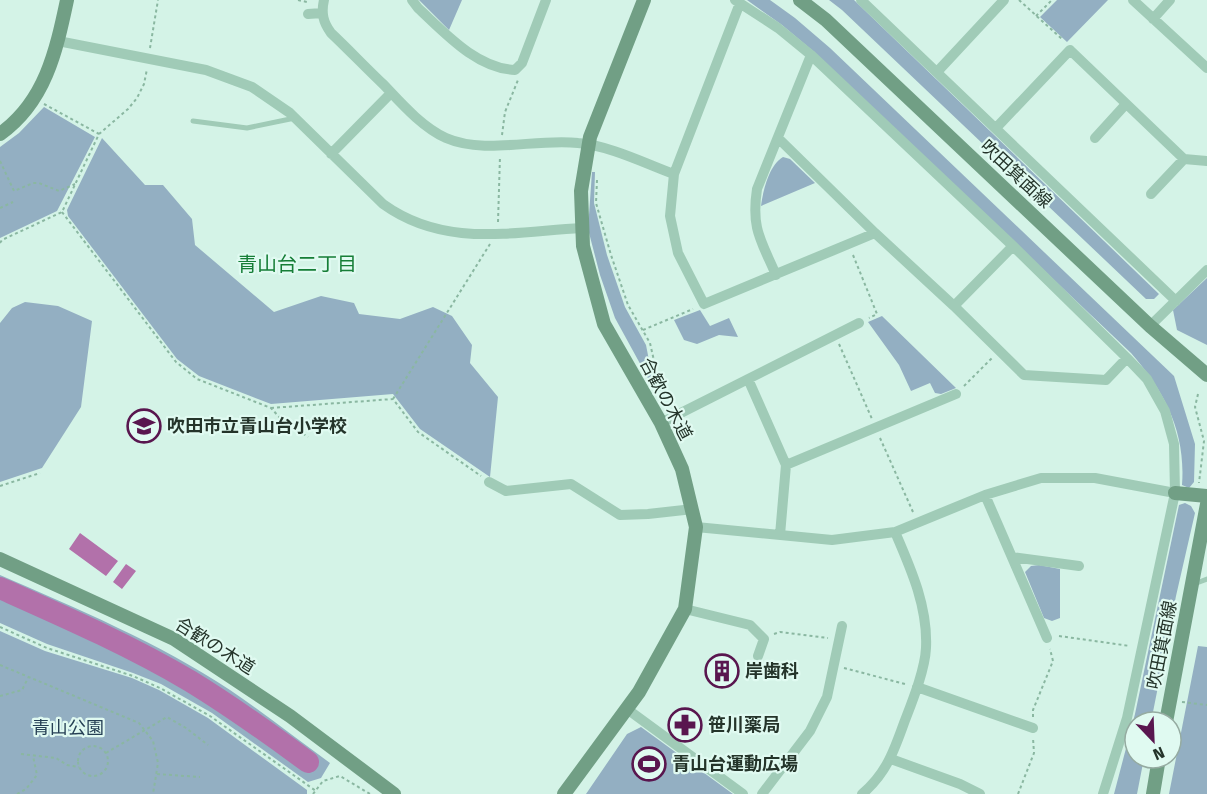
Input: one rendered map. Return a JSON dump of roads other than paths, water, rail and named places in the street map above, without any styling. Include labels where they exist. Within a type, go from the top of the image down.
[{"type":"street","points":[[0,134],[14,124],[30,106],[47,75],[58,41],[67,0]]},
{"type":"street","points":[[324,0],[322,13],[331,33],[426,125],[446,138],[471,145],[565,142],[588,144],[674,174]]},
{"type":"street","points":[[412,0],[426,16],[468,53],[503,68],[517,69],[543,1]]},
{"type":"street","name":"合歓の木道","points":[[564,794],[639,692],[686,609],[696,527],[682,469],[661,423],[604,324],[583,246],[581,228],[581,191],[588,144],[595,121],[644,0]]},
{"type":"street","name":"吹田箕面線","points":[[800,0],[826,20],[1150,326],[1207,375]]},
{"type":"street","points":[[861,0],[1176,301]]},
{"type":"street","points":[[937,72],[1004,0]]},
{"type":"street","points":[[1133,0],[1207,68]]},
{"type":"street","points":[[1153,19],[1170,0]]},
{"type":"street","points":[[874,233],[704,304],[678,253],[670,216],[674,174],[737,2],[778,28],[810,55],[1013,246],[1127,358],[1147,380],[1165,411],[1174,444],[1175,493],[1127,718],[1103,794]]},
{"type":"street","points":[[308,14],[322,13]]},
{"type":"street","points":[[58,41],[206,70],[230,77],[267,96],[295,118],[383,204],[413,222],[436,230],[458,234],[495,234],[581,228]]},
{"type":"street","points":[[996,128],[1070,50],[1184,159],[1207,161]]},
{"type":"street","points":[[776,275],[756,230],[754,209],[757,189],[779,139],[810,55]]},
{"type":"street","points":[[331,154],[391,93]]},
{"type":"street","points":[[1095,138],[1126,104]]},
{"type":"street","points":[[779,139],[1024,375],[1106,380],[1127,358]]},
{"type":"street","points":[[1151,194],[1184,159]]},
{"type":"street","points":[[954,306],[1013,246]]},
{"type":"street","points":[[1150,326],[1207,270]]},
{"type":"street","points":[[661,423],[860,323]]},
{"type":"street","points":[[748,379],[786,465],[780,535]]},
{"type":"street","points":[[786,465],[956,394]]},
{"type":"street","points":[[696,527],[832,540],[895,532],[985,495],[1041,478],[1095,478],[1175,493],[1207,496]]},
{"type":"street","points":[[489,482],[506,491],[571,484],[620,515],[693,509]]},
{"type":"street","points":[[985,495],[1047,638]]},
{"type":"street","name":"吹田箕面線","points":[[1168,710],[1207,504]]},
{"type":"street","points":[[862,794],[872,785],[891,759],[917,687],[926,649],[922,602],[895,532]]},
{"type":"street","points":[[1012,557],[1079,566]]},
{"type":"street","name":"合歓の木道","points":[[0,559],[174,639],[290,716],[394,794]]},
{"type":"street","points":[[686,609],[750,625],[764,639],[758,656]]},
{"type":"street","points":[[762,794],[810,731],[827,697],[842,626]]},
{"type":"street","points":[[917,687],[1033,728]]},
{"type":"street","points":[[627,709],[742,794]]},
{"type":"street","points":[[891,759],[960,784],[980,794]]},
{"type":"street","points":[[1152,794],[1157,770]]},
{"type":"lane","points":[[193,121],[247,128],[295,118]]},
{"type":"lane","points":[[1192,584],[1207,579]]},
{"type":"waterway","points":[[0,588],[144,655],[235,710],[308,762]]},
{"type":"place","name":"吹田市立青山台小学校","points":[[144,426]]},
{"type":"place","name":"岸歯科","points":[[722,671]]},
{"type":"place","name":"笹川薬局","points":[[685,725]]},
{"type":"place","name":"青山台運動広場","points":[[649,764]]},
{"type":"district","name":"青山台二丁目","points":[[297,264]]},
{"type":"park label","name":"青山公園","points":[[68,728]]}]
